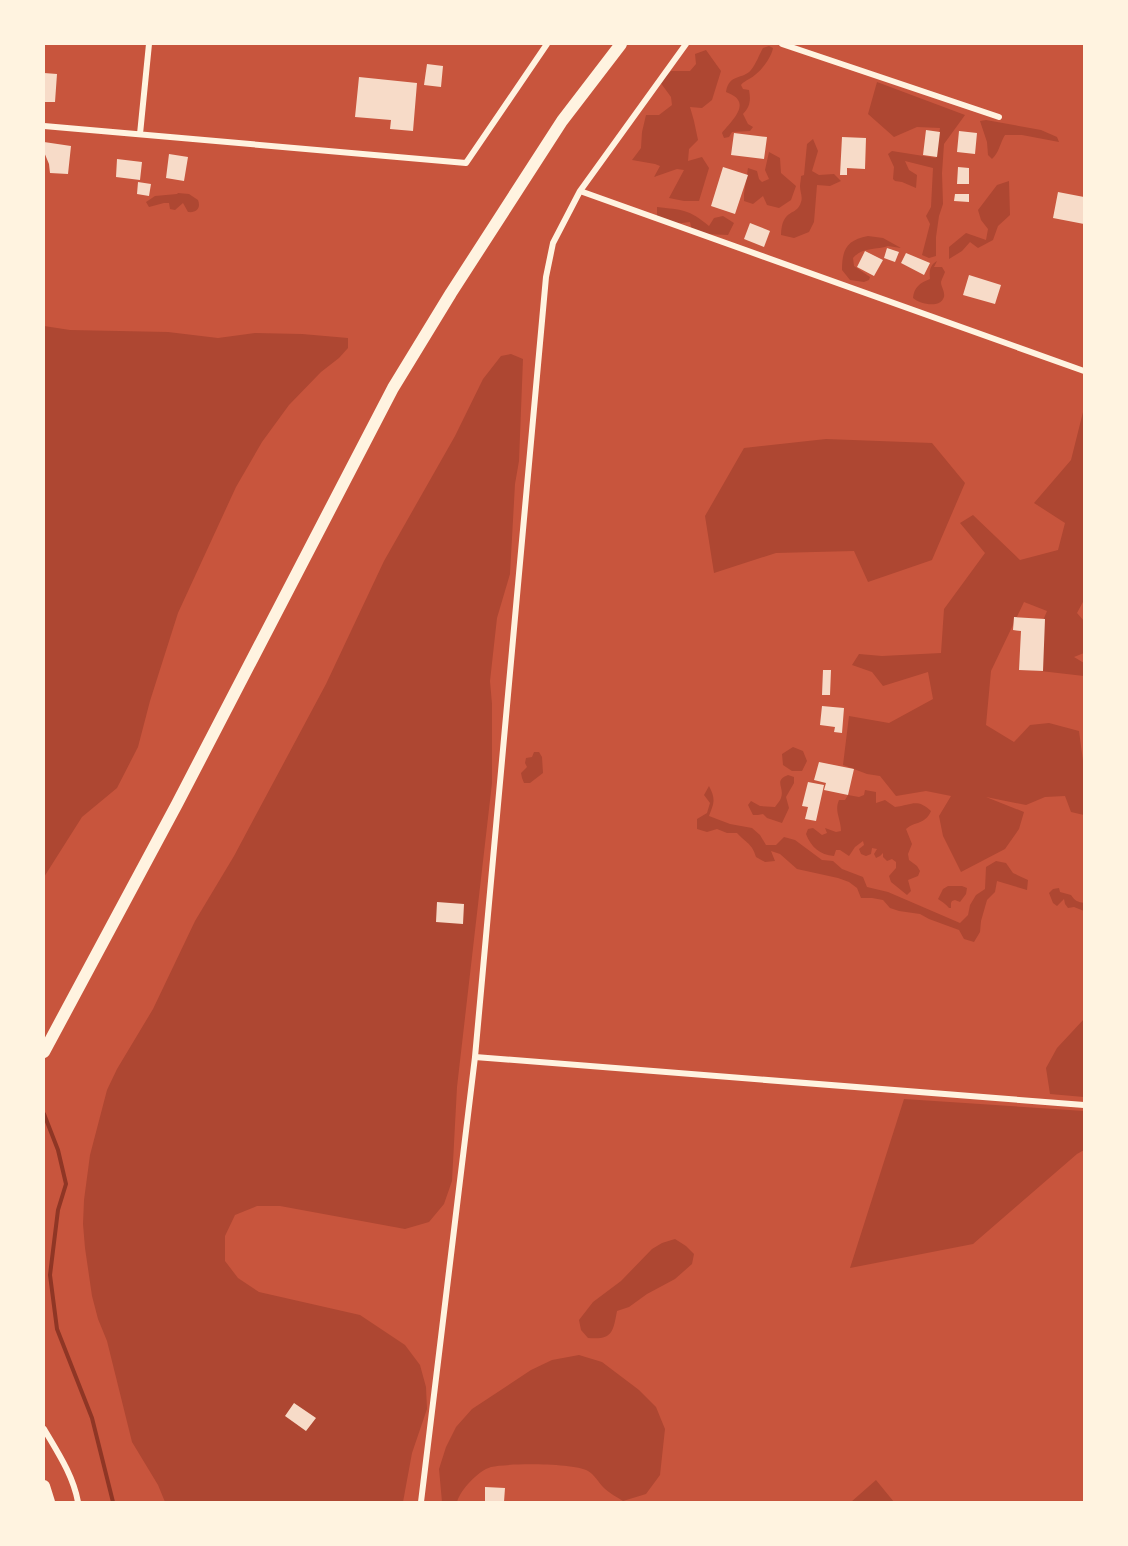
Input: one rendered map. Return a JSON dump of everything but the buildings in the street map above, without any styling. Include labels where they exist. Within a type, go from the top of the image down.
[{"type":"highway","points":[[44,1052],[177,804],[393,388],[451,292],[562,121],[621,44]]},
{"type":"highway","points":[[44,1486],[49,1503]]},
{"type":"street","points":[[140,134],[148,44]]},
{"type":"street","points":[[44,126],[466,163],[547,44]]},
{"type":"street","points":[[421,1503],[475,1057],[546,277],[553,243],[580,191],[686,44]]},
{"type":"street","points":[[782,44],[999,117]]},
{"type":"street","points":[[580,191],[1084,371]]},
{"type":"street","points":[[475,1057],[1084,1105]]},
{"type":"street","points":[[44,1429],[68,1470],[78,1503]]},
{"type":"shaded area","points":[[769,46],[773,48],[764,66],[741,85],[743,89],[749,90],[749,103],[743,114],[748,124],[753,127],[750,131],[732,132],[729,137],[724,138],[722,133],[735,117],[740,104],[733,95],[726,92],[728,86],[733,79],[748,73],[763,48]]},
{"type":"shaded area","points":[[706,50],[721,71],[712,100],[702,108],[690,107],[698,140],[689,149],[688,161],[702,157],[709,168],[699,201],[684,201],[669,198],[684,170],[677,169],[654,177],[660,166],[632,160],[641,148],[646,115],[659,115],[672,105],[671,97],[660,82],[671,71],[690,71],[696,64],[695,54]]},
{"type":"shaded area","points":[[877,82],[965,115],[944,144],[943,204],[936,237],[936,256],[929,258],[922,255],[930,224],[926,216],[931,207],[933,168],[905,161],[909,170],[917,175],[916,188],[893,179],[894,167],[888,154],[892,151],[936,158],[940,128],[917,127],[894,137],[868,114]]},
{"type":"shaded area","points":[[986,120],[1041,130],[1057,137],[1059,142],[1022,135],[1005,135],[992,159],[988,155],[987,142],[980,121]]},
{"type":"shaded area","points":[[813,139],[818,151],[812,171],[819,175],[834,174],[841,181],[830,186],[817,185],[814,222],[809,232],[794,238],[781,235],[784,220],[799,207],[801,202],[800,184],[801,176],[804,175],[807,144]]},
{"type":"shaded area","points":[[769,152],[780,158],[781,173],[796,186],[791,200],[779,208],[767,205],[763,196],[753,204],[744,201],[748,168],[757,171],[762,182],[769,179],[765,170]]},
{"type":"shaded area","points":[[1009,181],[1010,215],[998,226],[993,240],[978,248],[970,242],[962,251],[949,259],[949,247],[966,233],[986,240],[988,229],[981,220],[978,210],[997,185]]},
{"type":"shaded area","points":[[189,194],[198,200],[198,209],[188,212],[183,203],[175,210],[170,209],[169,203],[149,207],[146,202],[155,196]]},
{"type":"shaded area","points":[[657,207],[685,211],[709,226],[714,218],[723,216],[734,223],[728,235],[705,234],[692,231],[690,222],[674,224],[657,216]]},
{"type":"shaded area","points":[[868,236],[883,238],[901,248],[888,246],[865,250],[857,254],[853,258],[854,266],[870,277],[864,282],[850,280],[842,270],[845,251],[855,240]]},
{"type":"shaded area","points":[[937,261],[934,267],[942,267],[945,272],[941,282],[944,293],[942,301],[934,304],[916,300],[913,298],[916,288],[930,279],[930,268]]},
{"type":"shaded area","points":[[44,326],[70,330],[168,332],[218,338],[255,333],[302,334],[348,338],[348,348],[289,405],[262,442],[236,487],[178,613],[138,747],[117,788],[82,817],[44,877]]},
{"type":"shaded area","points":[[511,354],[523,359],[519,461],[515,484],[510,574],[497,618],[490,681],[492,783],[457,1087],[452,1181],[444,1204],[429,1222],[405,1229],[280,1206],[257,1206],[235,1215],[225,1236],[225,1261],[238,1278],[259,1292],[360,1315],[405,1345],[420,1365],[426,1387],[427,1409],[412,1453],[403,1502],[165,1502],[158,1485],[132,1442],[107,1341],[92,1296],[85,1248],[84,1200],[90,1155],[107,1090],[153,1009],[195,921],[234,856],[326,684],[384,561],[455,436],[483,379],[501,356]]},
{"type":"shaded area","points":[[1084,408],[1084,600],[1077,613],[1084,621],[1084,653],[1074,657],[1084,663],[1084,676],[1023,669],[1047,611],[1024,602],[991,671],[986,725],[1014,742],[1030,725],[1049,723],[1079,731],[1084,762],[1084,815],[1071,812],[1065,796],[1045,797],[1026,805],[986,797],[1024,812],[1019,829],[1005,849],[961,872],[943,836],[939,816],[951,796],[926,791],[896,796],[880,776],[843,765],[849,716],[889,723],[933,699],[928,672],[883,686],[872,672],[852,665],[859,654],[882,656],[941,653],[944,609],[985,553],[960,523],[973,515],[1020,560],[1058,550],[1065,523],[1034,503],[1071,460]]},
{"type":"shaded area","points":[[826,439],[932,443],[965,483],[932,560],[868,582],[854,551],[776,553],[714,573],[705,516],[744,448]]},
{"type":"shaded area","points":[[793,747],[803,751],[807,761],[802,771],[792,771],[783,765],[782,754]]},
{"type":"shaded area","points":[[534,752],[539,752],[542,757],[543,773],[530,783],[524,783],[521,773],[527,767],[526,758],[532,757]]},
{"type":"shaded area","points":[[788,775],[794,777],[794,783],[786,797],[789,808],[782,823],[767,818],[763,814],[753,815],[748,805],[751,801],[760,806],[775,807],[782,794],[780,782]]},
{"type":"shaded area","points":[[709,786],[714,801],[709,816],[730,824],[752,828],[766,845],[776,845],[784,837],[795,840],[822,860],[833,861],[842,869],[863,877],[867,887],[888,892],[960,923],[968,915],[970,905],[976,895],[985,889],[986,867],[996,861],[1006,863],[1013,873],[1028,880],[1027,890],[997,881],[995,892],[987,900],[980,932],[974,942],[964,939],[959,930],[920,914],[890,908],[883,900],[861,898],[857,888],[849,882],[797,869],[780,854],[771,851],[775,861],[765,862],[756,857],[751,846],[737,833],[727,833],[717,829],[707,832],[697,829],[697,819],[707,813],[710,803],[704,795]]},
{"type":"shaded area","points":[[865,790],[876,792],[876,803],[885,800],[895,807],[918,803],[931,811],[926,819],[906,829],[912,844],[908,854],[909,860],[920,871],[918,876],[908,880],[911,891],[907,895],[891,882],[889,876],[896,868],[896,862],[892,859],[887,861],[883,853],[876,858],[874,854],[877,849],[872,848],[871,854],[866,856],[861,854],[859,849],[864,845],[863,841],[849,856],[840,850],[836,850],[834,856],[824,854],[811,843],[806,834],[808,829],[813,828],[822,835],[827,833],[825,828],[836,832],[841,831],[837,811],[839,800],[845,800],[848,795],[859,797],[864,795]]},
{"type":"shaded area","points":[[948,886],[967,888],[960,902],[952,901],[951,908],[938,899],[943,889]]},
{"type":"shaded area","points":[[1059,888],[1060,892],[1071,895],[1077,901],[1084,903],[1084,911],[1074,907],[1068,908],[1064,899],[1057,906],[1053,903],[1049,893]]},
{"type":"shaded area","points":[[1084,1019],[1084,1097],[1050,1094],[1046,1068],[1057,1048]]},
{"type":"shaded area","points":[[904,1099],[1084,1111],[1084,1150],[973,1244],[850,1268]]},
{"type":"shaded area","points":[[675,1239],[694,1254],[692,1264],[675,1279],[629,1307],[617,1311],[610,1334],[602,1338],[588,1338],[581,1330],[579,1320],[593,1302],[621,1281],[652,1249]]},
{"type":"shaded area","points":[[579,1355],[602,1362],[639,1390],[656,1407],[665,1429],[660,1475],[646,1494],[623,1501],[606,1490],[590,1472],[580,1468],[540,1464],[511,1465],[486,1469],[466,1486],[457,1502],[442,1502],[439,1469],[446,1447],[456,1427],[472,1409],[531,1370],[552,1360]]},
{"type":"shaded area","points":[[876,1480],[894,1502],[851,1502]]},
{"type":"waterway","points":[[44,1114],[58,1150],[66,1184],[58,1210],[50,1275],[57,1329],[92,1418],[113,1502]]}]
